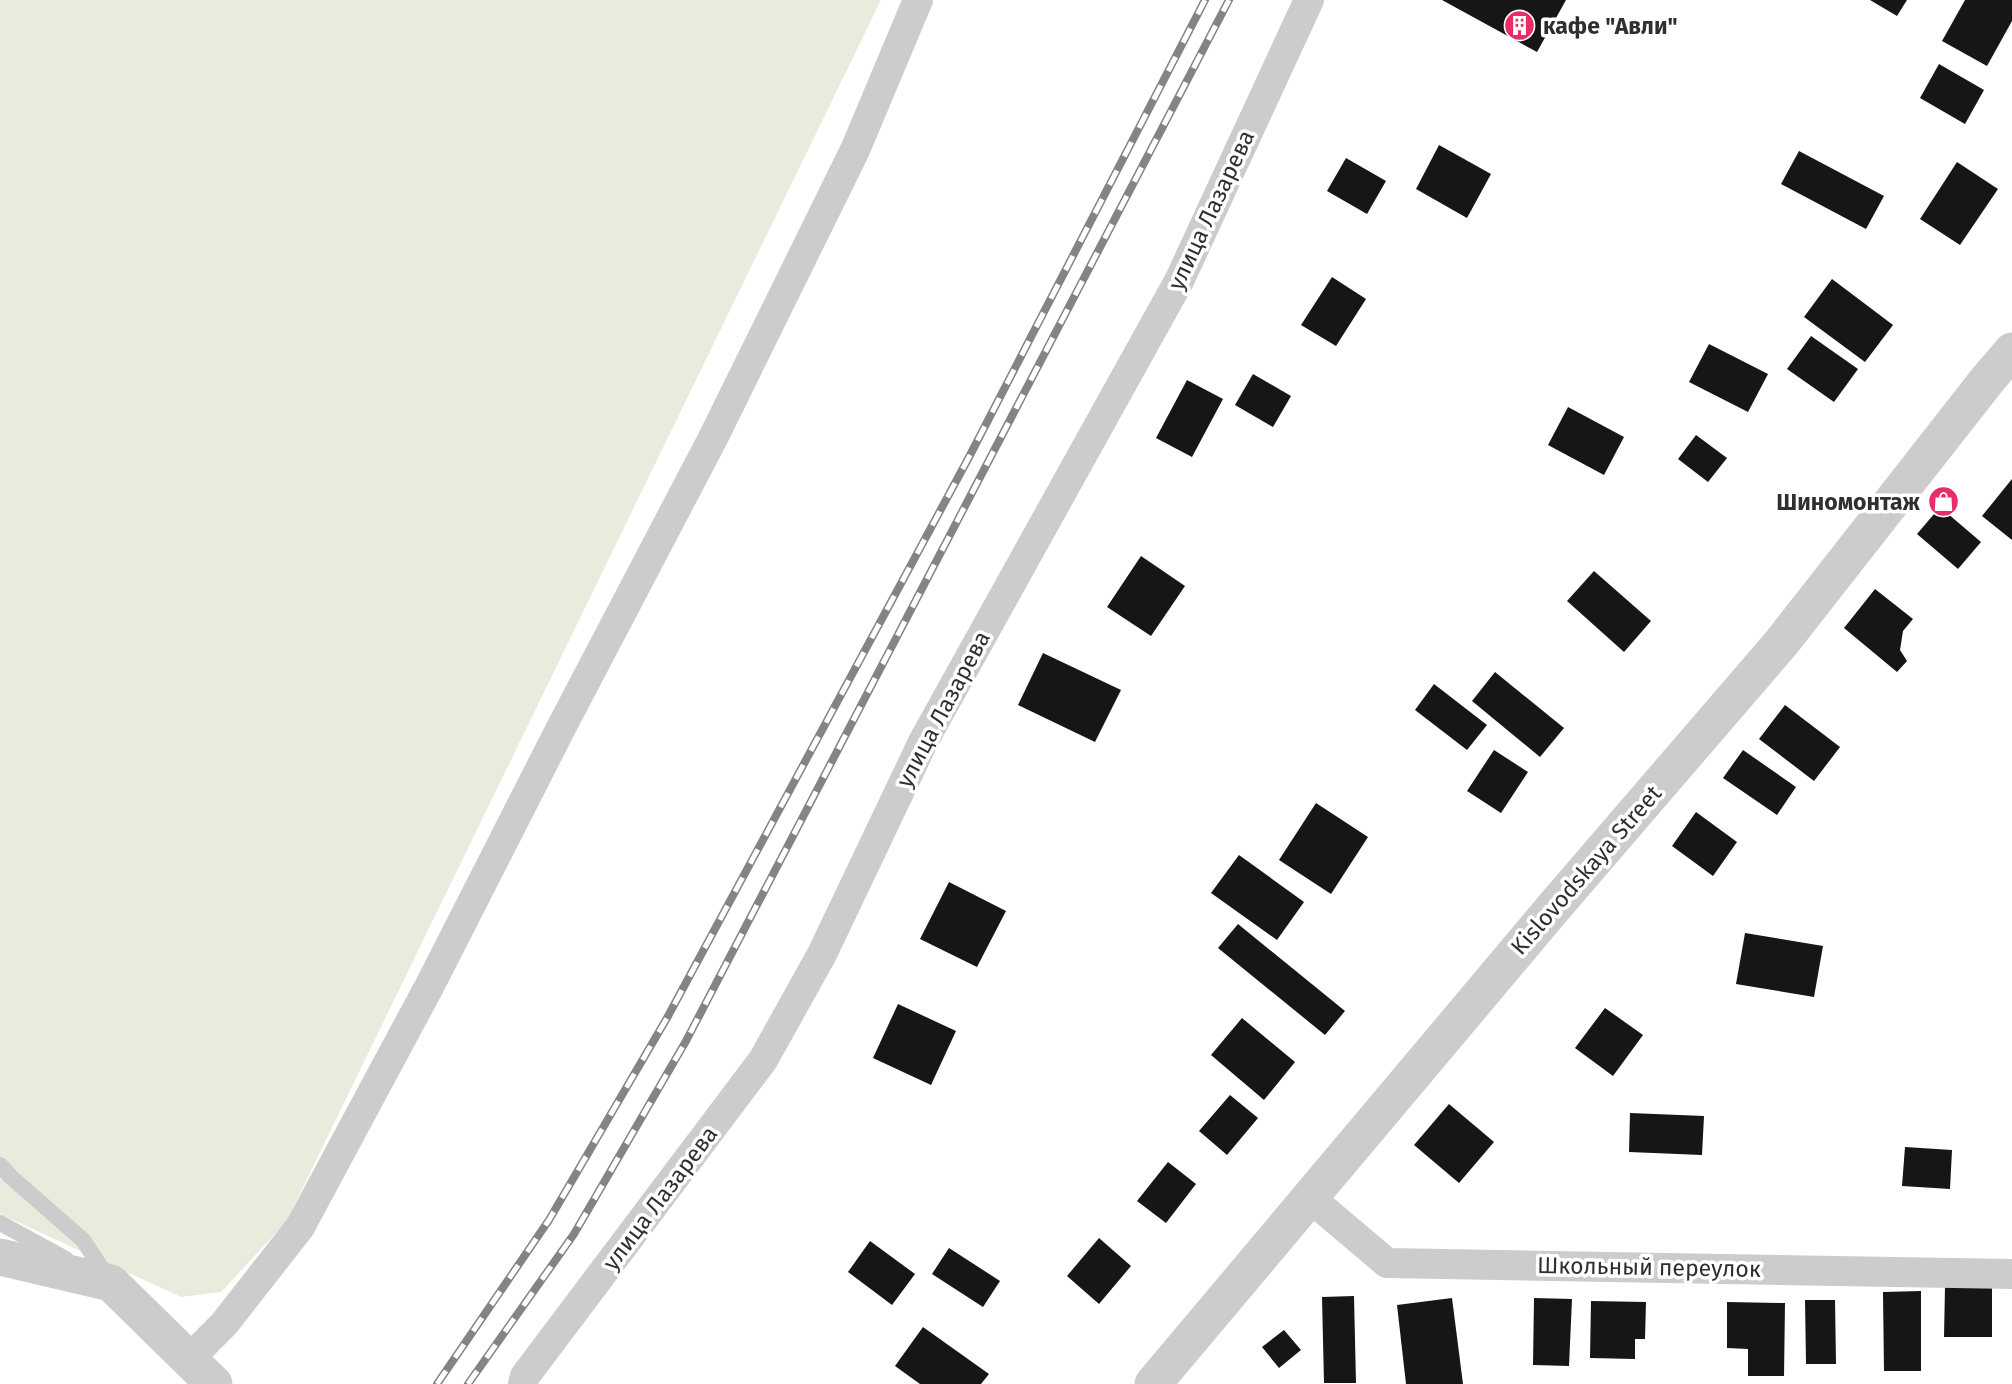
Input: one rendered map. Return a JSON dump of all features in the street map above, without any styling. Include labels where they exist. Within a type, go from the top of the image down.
[{"type":"street","points":[[188,1360],[224,1324],[300,1227],[404,1034],[712,440],[855,149],[918,0]]},
{"type":"street","name":"улица Лазарева","points":[[523,1384],[525,1376],[764,1060],[822,954],[924,740],[1179,281],[1309,0]]},
{"type":"street","name":"Kislovodskaya Street","points":[[1153,1384],[1554,907],[1782,642],[2012,351]]},
{"type":"street","name":"Школьный переулок","points":[[1309,1197],[1387,1263],[2012,1274]]},
{"type":"street","points":[[0,1257],[111,1283],[214,1384]]},
{"type":"lane","points":[[0,1165],[83,1240],[111,1283]]},
{"type":"lane","points":[[0,1223],[111,1283]]},
{"type":"green space","points":[[0,0],[881,0],[286,1222],[221,1292],[181,1297],[0,1214]]},
{"type":"building","name":"кафе \"Авли\"","points":[[1442,0],[1566,0],[1537,52]]},
{"type":"building","points":[[1870,0],[1907,0],[1897,16]]},
{"type":"building","points":[[1965,0],[2012,0],[2012,21],[1987,66],[1942,41]]},
{"type":"building","points":[[1939,64],[1984,90],[1965,124],[1920,98]]},
{"type":"building","points":[[1439,145],[1491,174],[1467,218],[1416,189]]},
{"type":"building","points":[[1799,151],[1884,196],[1866,229],[1781,184]]},
{"type":"building","points":[[1346,158],[1386,181],[1367,214],[1327,191]]},
{"type":"building","points":[[1957,162],[1998,189],[1960,245],[1920,219]]},
{"type":"building","points":[[1332,277],[1366,299],[1336,346],[1301,325]]},
{"type":"building","points":[[1832,279],[1893,325],[1865,362],[1804,317]]},
{"type":"building","points":[[1811,336],[1858,369],[1834,402],[1787,369]]},
{"type":"building","points":[[1709,344],[1768,374],[1748,412],[1689,382]]},
{"type":"building","points":[[1253,374],[1291,396],[1273,427],[1235,405]]},
{"type":"building","points":[[1187,380],[1223,399],[1192,457],[1156,438]]},
{"type":"building","points":[[1568,407],[1624,437],[1604,475],[1548,445]]},
{"type":"building","points":[[1696,435],[1727,458],[1708,482],[1678,459]]},
{"type":"building","points":[[2012,479],[2012,540],[1982,516]]},
{"type":"building","points":[[1940,507],[1981,542],[1958,569],[1917,534]]},
{"type":"building","points":[[1141,556],[1185,586],[1151,636],[1107,607]]},
{"type":"building","points":[[1594,571],[1651,621],[1624,652],[1567,601]]},
{"type":"building","points":[[1875,589],[1913,619],[1903,631],[1900,650],[1907,661],[1897,672],[1844,628]]},
{"type":"building","points":[[1043,653],[1121,690],[1095,742],[1018,705]]},
{"type":"building","points":[[1495,672],[1564,728],[1540,757],[1472,701]]},
{"type":"building","points":[[1434,684],[1487,725],[1467,750],[1415,710]]},
{"type":"building","points":[[1785,705],[1840,747],[1814,781],[1759,739]]},
{"type":"building","points":[[1494,750],[1528,772],[1501,813],[1467,791]]},
{"type":"building","points":[[1743,750],[1796,787],[1777,815],[1723,778]]},
{"type":"building","points":[[1316,803],[1368,837],[1331,894],[1279,860]]},
{"type":"building","points":[[1696,812],[1737,842],[1713,876],[1672,846]]},
{"type":"building","points":[[1239,855],[1304,902],[1277,940],[1211,893]]},
{"type":"building","points":[[949,882],[1006,911],[977,967],[920,939]]},
{"type":"building","points":[[1238,924],[1345,1011],[1325,1035],[1218,948]]},
{"type":"building","points":[[1745,933],[1823,946],[1814,997],[1736,984]]},
{"type":"building","points":[[898,1004],[956,1031],[931,1085],[873,1058]]},
{"type":"building","points":[[1605,1008],[1643,1035],[1613,1076],[1575,1048]]},
{"type":"building","points":[[1242,1018],[1295,1062],[1264,1100],[1211,1055]]},
{"type":"building","points":[[1230,1095],[1258,1118],[1227,1155],[1199,1131]]},
{"type":"building","points":[[1449,1104],[1494,1142],[1459,1183],[1414,1145]]},
{"type":"building","points":[[1630,1113],[1704,1116],[1702,1155],[1629,1152]]},
{"type":"building","points":[[1905,1147],[1952,1150],[1950,1189],[1902,1186]]},
{"type":"building","points":[[1168,1162],[1196,1184],[1166,1223],[1137,1201]]},
{"type":"building","points":[[1099,1238],[1131,1266],[1099,1304],[1067,1276]]},
{"type":"building","points":[[870,1241],[915,1274],[892,1305],[848,1272]]},
{"type":"building","points":[[949,1248],[1000,1281],[983,1307],[932,1274]]},
{"type":"building","points":[[1945,1287],[1992,1288],[1992,1337],[1944,1337]]},
{"type":"building","points":[[1921,1291],[1921,1371],[1884,1371],[1883,1292]]},
{"type":"building","points":[[1354,1296],[1356,1383],[1324,1383],[1322,1297]]},
{"type":"building","points":[[1452,1298],[1463,1384],[1406,1384],[1397,1305]]},
{"type":"building","points":[[1534,1298],[1572,1299],[1569,1366],[1533,1365]]},
{"type":"building","points":[[1805,1300],[1835,1300],[1836,1364],[1806,1364]]},
{"type":"building","points":[[1591,1301],[1646,1302],[1645,1339],[1635,1339],[1635,1359],[1590,1358]]},
{"type":"building","points":[[1727,1302],[1785,1303],[1784,1376],[1748,1376],[1748,1349],[1727,1348]]},
{"type":"building","points":[[923,1327],[989,1374],[981,1384],[920,1384],[895,1366]]},
{"type":"building","points":[[1284,1330],[1301,1350],[1279,1368],[1262,1347]]},
{"type":"railway","points":[[437,1384],[549,1220],[667,1018],[968,459],[1205,0]]},
{"type":"railway","points":[[468,1384],[574,1234],[686,1041],[1229,0]]},
{"type":"place","name":"кафе \"Авли\"","points":[[1520,26]]},
{"type":"place","name":"Шиномонтаж","points":[[1943,502]]}]
